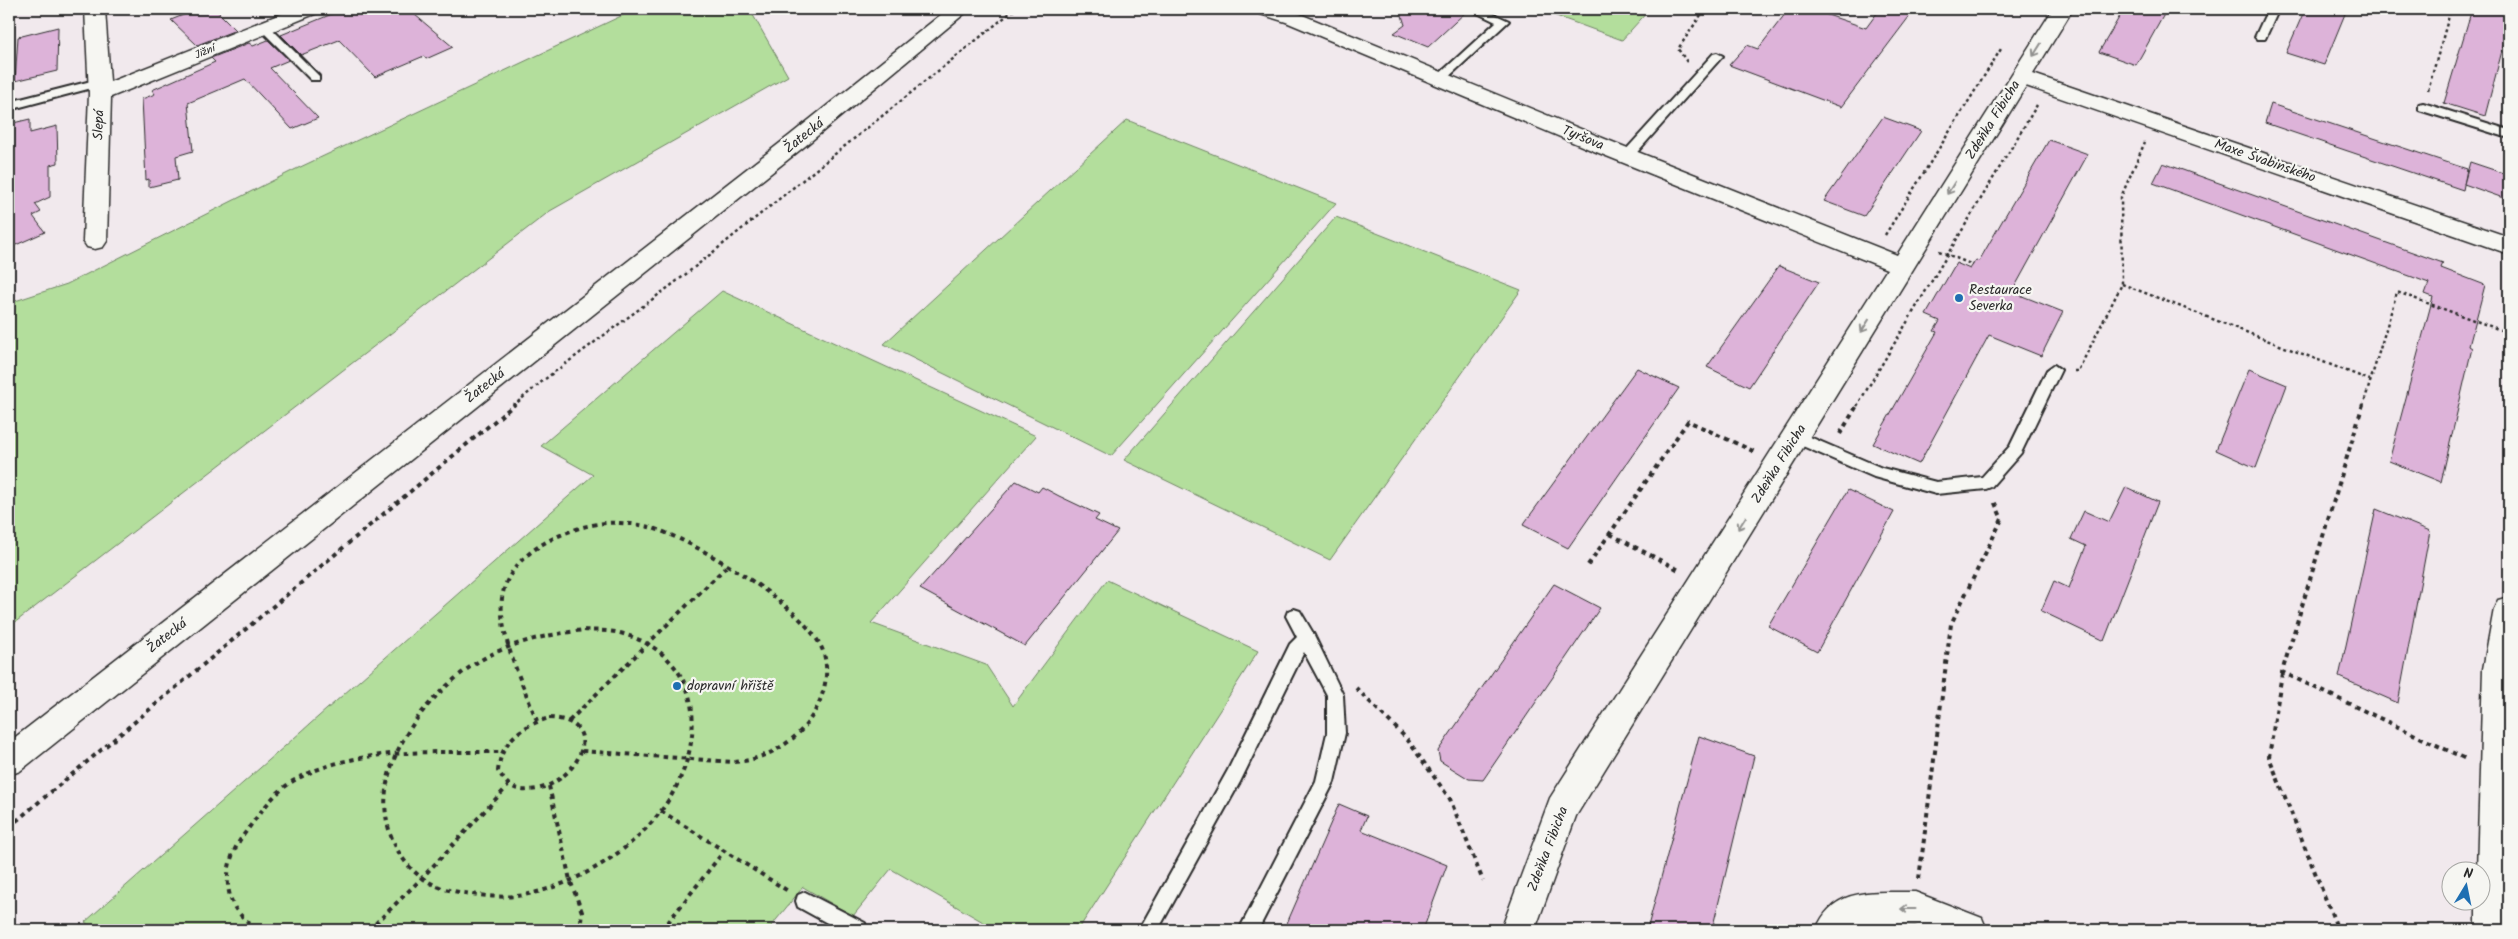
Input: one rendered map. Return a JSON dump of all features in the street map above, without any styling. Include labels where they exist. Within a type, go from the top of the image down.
[{"type":"street","name":"Slepá","points":[[95,9],[100,89],[95,241]]},
{"type":"street","name":"Jižní","points":[[100,89],[310,9]]},
{"type":"street","name":"Žatecká","points":[[9,761],[797,141],[960,9]]},
{"type":"street","name":"Tyršova","points":[[1264,9],[1298,14],[1440,79],[1902,266]]},
{"type":"street","name":"Zdeňka Fibicha","points":[[1518,930],[1562,809],[2063,9]]},
{"type":"street","name":"Maxe Švabinského","points":[[2020,77],[2509,246]]},
{"type":"street","points":[[2493,930],[2498,669],[2509,609]]},
{"type":"street","points":[[1833,930],[1856,910],[1916,909],[1970,930]]},
{"type":"lane","points":[[1440,79],[1503,20],[1474,9]]},
{"type":"lane","points":[[2261,37],[2273,9]]},
{"type":"lane","points":[[264,27],[315,78]]},
{"type":"lane","points":[[1627,156],[1717,56]]},
{"type":"lane","points":[[9,106],[100,89]]},
{"type":"lane","points":[[2423,107],[2509,134]]},
{"type":"lane","points":[[1796,436],[1879,473],[1936,488],[1986,483],[2016,449],[2054,370]]},
{"type":"lane","points":[[1248,930],[1325,782],[1336,733],[1335,695],[1294,616]]},
{"type":"lane","points":[[1148,930],[1234,776],[1296,649],[1306,638]]},
{"type":"lane","points":[[805,902],[858,930]]},
{"type":"path","points":[[9,827],[545,380],[681,278],[1015,9]]},
{"type":"path","points":[[1700,74],[1688,64],[1678,49],[1705,9]]},
{"type":"path","points":[[2423,107],[2451,9]]},
{"type":"path","points":[[1873,254],[2001,49]]},
{"type":"path","points":[[1830,451],[2039,102],[2051,101],[2054,88]]},
{"type":"path","points":[[2054,370],[2078,371],[2122,284],[2121,197],[2155,123]]},
{"type":"path","points":[[2122,284],[2370,380]]},
{"type":"path","points":[[2338,930],[2269,757],[2282,672],[2397,292],[2509,333]]},
{"type":"path","points":[[1588,565],[1688,421],[1779,464]]},
{"type":"path","points":[[1916,909],[1951,624],[2002,519],[1986,483]]},
{"type":"path","points":[[537,720],[509,646],[504,613],[504,588],[520,562],[542,543],[585,526],[618,523],[659,530],[771,594],[803,620],[823,649],[826,678],[821,705],[801,733],[776,750],[742,761],[689,760],[582,751]]},
{"type":"path","points":[[1610,534],[1704,583]]},
{"type":"path","points":[[569,721],[726,567]]},
{"type":"path","points":[[584,630],[619,633],[649,644],[674,664],[690,691],[695,723],[689,760],[678,785],[661,811],[636,839],[605,862],[570,880],[532,893],[494,897],[458,893],[420,880],[402,858],[387,827],[385,790],[396,753],[415,720],[441,690],[473,665],[509,646],[547,634],[584,630]]},
{"type":"path","points":[[1322,669],[1355,687],[1407,739],[1450,799],[1483,881]]},
{"type":"path","points":[[2282,672],[2496,773]]},
{"type":"path","points":[[560,718],[569,721],[578,728],[583,739],[582,751],[571,771],[549,786],[534,791],[520,791],[508,786],[498,771],[501,752],[516,732],[537,720],[560,718]]},
{"type":"path","points":[[256,930],[236,908],[226,874],[238,843],[266,805],[292,782],[333,763],[396,753],[501,752]]},
{"type":"path","points":[[369,930],[420,880],[508,786]]},
{"type":"path","points":[[549,786],[570,880],[582,912],[580,930]]},
{"type":"path","points":[[661,811],[805,902]]},
{"type":"path","points":[[662,930],[724,851]]},
{"type":"green space","points":[[636,9],[751,9],[788,76],[550,211],[9,627],[9,303],[67,284],[294,170]]},
{"type":"green space","points":[[1537,9],[1650,9],[1622,40]]},
{"type":"green space","points":[[1127,120],[1336,203],[1111,456],[884,344]]},
{"type":"green space","points":[[1336,217],[1521,290],[1330,560],[1124,460]]},
{"type":"green space","name":"dopravní hřiště","points":[[722,291],[1036,436],[871,623],[986,665],[1013,706],[1107,580],[1258,651],[1078,930],[997,930],[891,869],[853,916],[803,887],[768,930],[95,930],[85,922],[593,475],[541,446]]},
{"type":"building","points":[[198,9],[215,9],[236,30],[197,45],[171,20]]},
{"type":"building","points":[[344,9],[408,9],[453,47],[426,59],[424,56],[375,77],[339,40],[301,55],[281,35]]},
{"type":"building","points":[[1400,9],[1468,10],[1428,47],[1394,33],[1405,25]]},
{"type":"building","points":[[1789,9],[1810,9],[1866,28],[1880,9],[1915,9],[1841,107],[1729,65],[1747,45],[1758,49]]},
{"type":"building","points":[[2124,9],[2167,9],[2136,65],[2099,52]]},
{"type":"building","points":[[2305,9],[2347,9],[2324,65],[2286,53]]},
{"type":"building","points":[[2472,9],[2509,9],[2509,24],[2485,116],[2444,103]]},
{"type":"building","points":[[58,27],[57,71],[15,81],[18,37]]},
{"type":"building","points":[[268,40],[289,60],[270,68],[318,118],[292,129],[245,79],[188,103],[193,151],[176,156],[178,180],[149,187],[149,179],[146,180],[142,99],[155,94],[152,90],[215,62],[211,58],[249,43],[253,46]]},
{"type":"building","points":[[2271,104],[2467,169],[2463,190],[2265,123]]},
{"type":"building","points":[[1883,117],[1921,131],[1864,216],[1824,201]]},
{"type":"building","points":[[30,119],[30,133],[57,126],[58,163],[50,165],[50,197],[35,204],[41,212],[33,216],[45,232],[9,248],[9,124]]},
{"type":"building","points":[[2049,140],[2088,154],[2012,292],[2063,312],[2041,356],[1989,335],[1919,464],[1873,444],[1937,332],[1934,331],[1940,321],[1926,315],[1956,263],[1970,269],[1976,260],[1979,261]]},
{"type":"building","points":[[2470,162],[2509,175],[2506,199],[2464,184]]},
{"type":"building","points":[[2163,163],[2443,263],[2441,268],[2485,285],[2469,346],[2472,348],[2441,482],[2389,461],[2433,297],[2425,294],[2429,283],[2153,183]]},
{"type":"building","points":[[1779,266],[1819,282],[1749,387],[1707,367]]},
{"type":"building","points":[[1637,368],[1679,388],[1568,548],[1523,525]]},
{"type":"building","points":[[2249,369],[2287,385],[2256,468],[2216,450]]},
{"type":"building","points":[[1016,481],[1038,492],[1042,487],[1099,515],[1095,520],[1118,531],[1025,646],[920,589]]},
{"type":"building","points":[[2126,487],[2158,502],[2104,641],[2041,611],[2054,581],[2069,588],[2086,546],[2071,539],[2084,511],[2109,522]]},
{"type":"building","points":[[1848,490],[1894,512],[1817,652],[1768,626]]},
{"type":"building","points":[[2376,509],[2430,531],[2398,703],[2339,677]]},
{"type":"building","points":[[1554,584],[1600,608],[1483,780],[1469,779],[1440,761],[1438,751]]},
{"type":"building","points":[[1699,736],[1754,756],[1712,930],[1647,930]]},
{"type":"building","points":[[1339,804],[1367,816],[1361,830],[1447,865],[1423,930],[1284,930]]},
{"type":"place","name":"Restaurace Severka","points":[[1959,298]]},
{"type":"place","name":"dopravní hřiště","points":[[677,686]]}]
